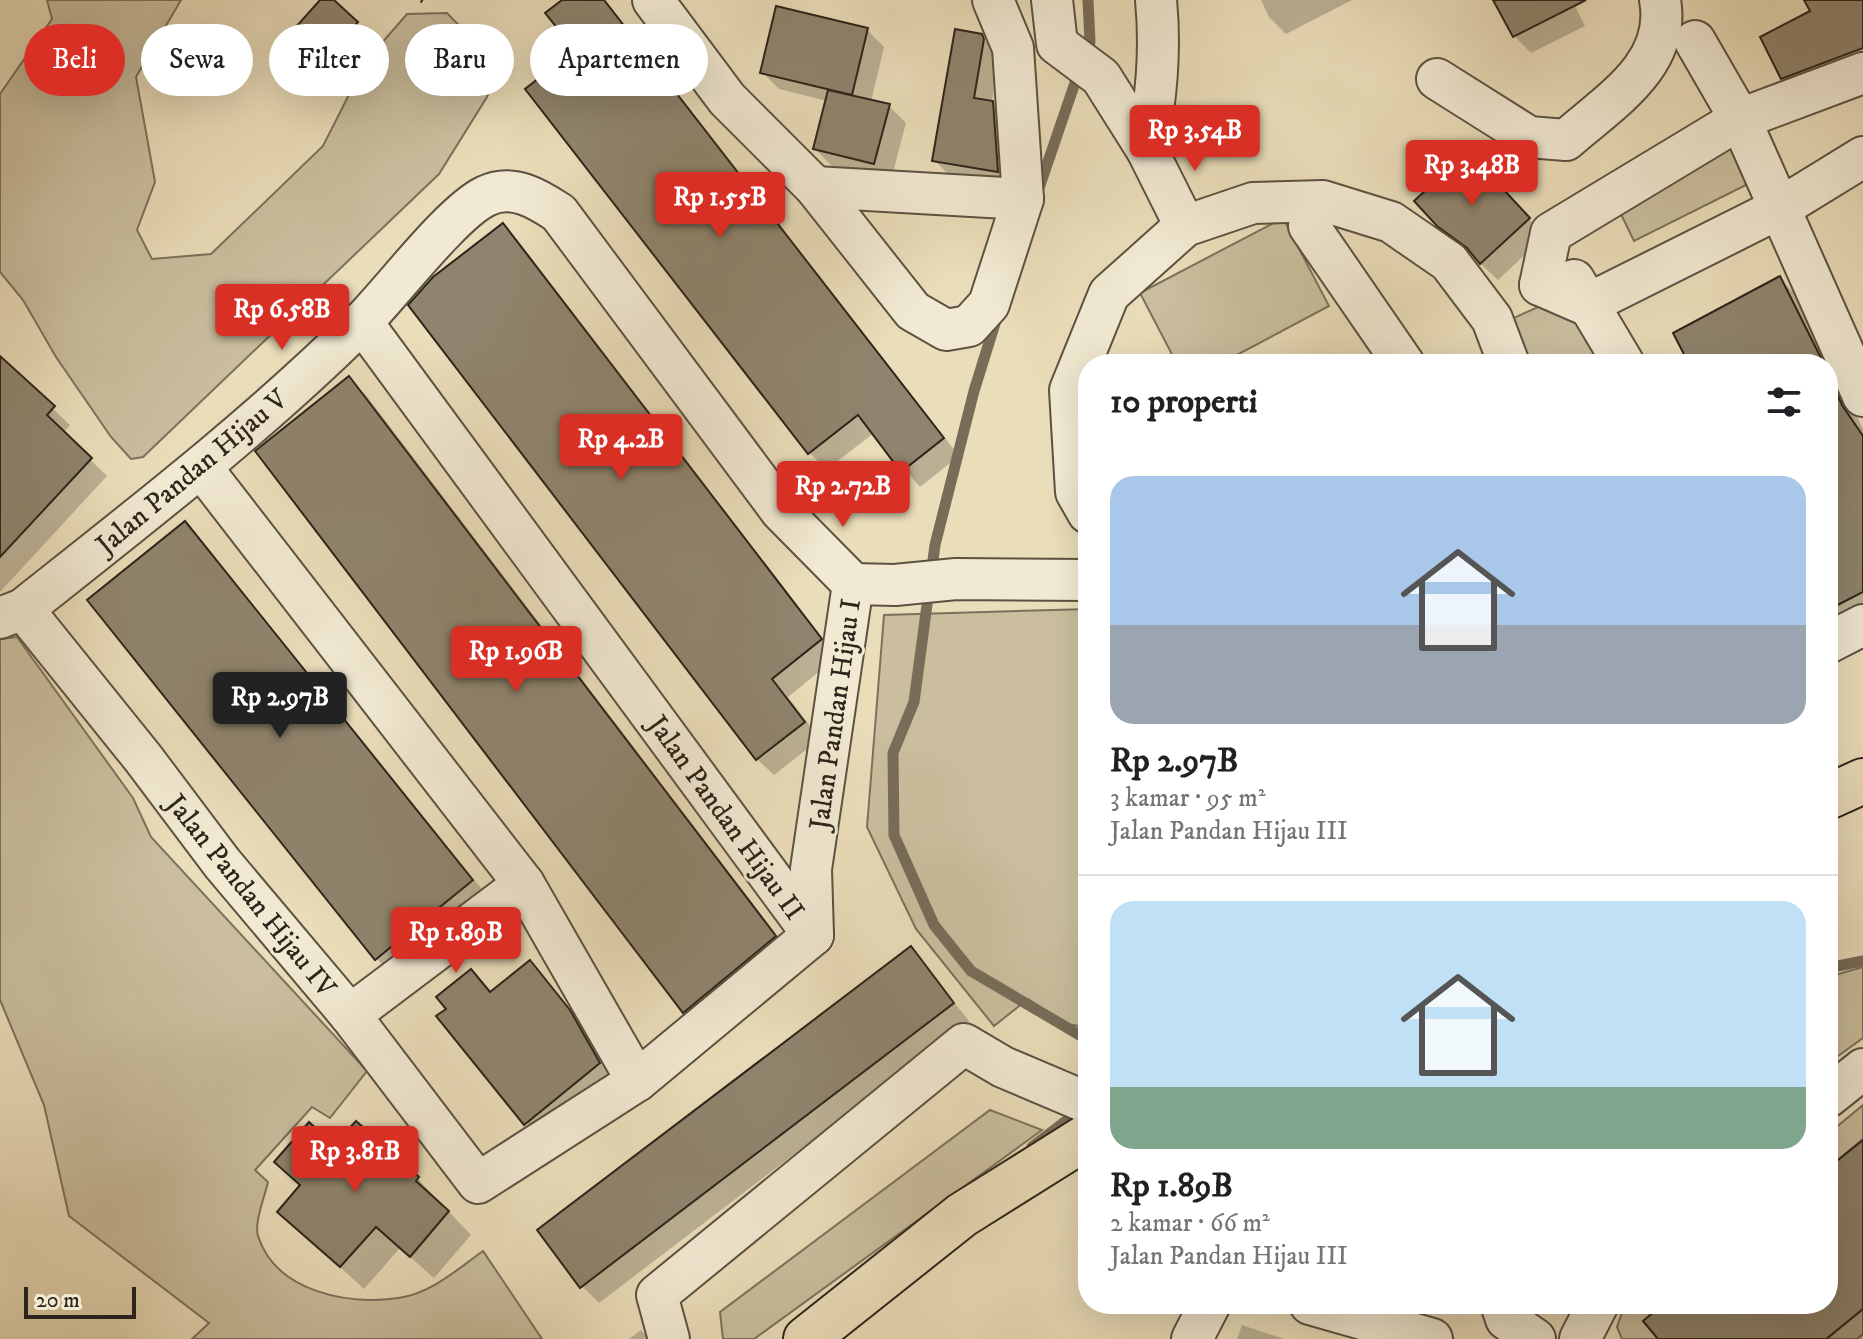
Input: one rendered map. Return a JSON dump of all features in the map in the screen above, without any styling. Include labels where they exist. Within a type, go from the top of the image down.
[{"type":"main road","points":[[806,1339],[962,1215],[1078,1115]]},
{"type":"street","points":[[653,0],[727,99],[815,187],[913,311],[946,330],[969,326],[989,304],[1023,199],[1013,48],[993,0]]},
{"type":"street","points":[[1052,0],[1057,44],[1101,77],[1147,150],[1185,226]]},
{"type":"street","points":[[1147,150],[1156,98],[1160,47],[1156,0]]},
{"type":"street","points":[[1437,79],[1529,137],[1566,140],[1647,69],[1664,23],[1660,0]]},
{"type":"street","points":[[1695,41],[1740,119],[1863,396]]},
{"type":"street","points":[[1492,319],[1540,285],[1551,233],[1740,119],[1863,73]]},
{"type":"street","points":[[1586,305],[1780,208],[1863,157]]},
{"type":"street","points":[[815,187],[1023,199]]},
{"type":"street","name":"Jalan Pandan Hijau V","points":[[12,614],[201,467],[362,322],[455,222],[486,196],[509,192],[534,196],[559,213]]},
{"type":"street","points":[[1085,354],[1109,294],[1185,226],[1253,203],[1323,201],[1391,222],[1449,262],[1492,319],[1500,354]]},
{"type":"street","name":"Jalan Pandan Hijau I","points":[[559,213],[781,511],[853,584],[811,869],[813,935]]},
{"type":"street","points":[[1309,226],[1397,354]]},
{"type":"street","points":[[1551,233],[1586,305],[1618,354]]},
{"type":"street","points":[[1540,285],[1586,305]]},
{"type":"street","name":"Jalan Pandan Hijau II","points":[[362,322],[813,935],[637,1081],[478,1183]]},
{"type":"street","points":[[1078,370],[1070,390],[1078,496]]},
{"type":"street","points":[[201,467],[524,884],[637,1081]]},
{"type":"street","points":[[853,584],[895,585],[956,579],[1078,580]]},
{"type":"street","name":"Jalan Pandan Hijau IV","points":[[12,614],[350,1015],[478,1183]]},
{"type":"street","points":[[1838,638],[1863,625]]},
{"type":"street","points":[[350,1015],[524,884]]},
{"type":"street","points":[[669,1339],[657,1295],[964,1044],[1078,1110]]},
{"type":"street","points":[[1838,1089],[1863,1069]]},
{"type":"street","points":[[1192,1339],[1205,1314]]},
{"type":"street","points":[[1345,1314],[1432,1339]]},
{"type":"street","points":[[1504,1314],[1506,1319],[1535,1339]]},
{"type":"street","points":[[1580,1339],[1593,1314]]},
{"type":"shaded area","points":[[47,0],[181,0],[167,24],[141,24],[141,68],[136,77],[155,182],[137,230],[152,259],[211,254],[323,146],[348,96],[389,96],[389,35],[407,14],[447,13],[458,24],[405,24],[405,96],[487,96],[439,174],[143,457],[131,459],[111,437],[56,357],[23,300],[0,272],[0,94],[24,59],[24,96],[125,96],[125,24],[49,24],[52,19]]},
{"type":"shaded area","points":[[1744,135],[1764,176],[1634,241],[1614,200]]},
{"type":"shaded area","points":[[1283,218],[1329,306],[1239,354],[1172,354],[1140,293]]},
{"type":"shaded area","points":[[1540,306],[1590,325],[1608,354],[1514,354],[1503,323]]},
{"type":"shaded area","points":[[1078,609],[1078,1026],[1065,1024],[1028,999],[994,1026],[916,929],[867,827],[884,615]]},
{"type":"shaded area","points":[[17,637],[133,798],[151,837],[367,1071],[330,1118],[312,1107],[255,1170],[268,1182],[257,1230],[267,1255],[280,1270],[316,1291],[378,1300],[421,1292],[483,1251],[542,1339],[192,1339],[209,1323],[69,1216],[44,1105],[0,1000],[0,639]]},
{"type":"shaded area","points":[[1863,967],[1863,1038],[1838,1056],[1838,974]]},
{"type":"shaded area","points":[[1863,1105],[1863,1139],[1838,1160],[1838,1126]]},
{"type":"shaded area","points":[[990,1110],[1042,1130],[754,1339],[723,1339],[720,1312]]},
{"type":"shaded area","points":[[1863,1309],[1863,1334],[1857,1339],[1827,1339]]},
{"type":"shaded area","points":[[1622,1314],[1652,1314],[1643,1321],[1658,1339],[1622,1339],[1617,1327]]},
{"type":"building","points":[[320,0],[334,0],[358,22],[356,24],[299,24]]},
{"type":"building","points":[[562,0],[604,0],[623,24],[554,24],[545,13]]},
{"type":"building","points":[[1493,0],[1586,0],[1513,37]]},
{"type":"building","points":[[1804,0],[1863,0],[1863,48],[1781,79],[1760,37],[1810,11]]},
{"type":"building","points":[[776,6],[868,28],[852,95],[760,73]]},
{"type":"building","points":[[955,29],[982,34],[984,39],[974,98],[993,101],[998,172],[932,161]]},
{"type":"building","points":[[828,90],[890,104],[874,164],[813,149]]},
{"type":"building","points":[[530,96],[679,96],[944,438],[901,472],[858,415],[808,454]]},
{"type":"building","points":[[1468,151],[1530,218],[1480,264],[1467,248],[1437,226],[1414,201]]},
{"type":"building","points":[[503,223],[822,639],[772,679],[805,722],[756,760],[408,305],[433,277]]},
{"type":"building","points":[[1780,276],[1819,354],[1684,354],[1673,333]]},
{"type":"building","points":[[0,356],[55,406],[47,415],[92,458],[0,557]]},
{"type":"building","points":[[349,376],[776,936],[683,1013],[255,451]]},
{"type":"building","points":[[1838,396],[1863,436],[1863,592],[1838,605]]},
{"type":"building","points":[[185,521],[473,880],[375,960],[87,600]]},
{"type":"building","points":[[911,946],[954,1003],[580,1288],[537,1230]]},
{"type":"building","points":[[530,960],[570,1010],[600,1063],[524,1125],[436,1016],[446,1009],[436,997],[471,969],[490,992]]},
{"type":"building","points":[[356,1121],[419,1177],[416,1181],[449,1211],[410,1257],[376,1227],[340,1267],[277,1212],[300,1185],[274,1162],[309,1122],[334,1145]]},
{"type":"building","points":[[1863,1140],[1863,1309],[1826,1339],[1658,1339],[1643,1321],[1651,1314],[1838,1314],[1838,1160]]},
{"type":"waterway","points":[[1085,55],[1090,42],[1088,0]]},
{"type":"waterway","points":[[1037,194],[1079,71]]},
{"type":"waterway","points":[[997,317],[974,391],[935,545],[914,702],[893,753],[894,835],[934,925],[971,971],[1078,1034]]},
{"type":"waterway","points":[[1838,966],[1863,961]]},
{"type":"waterway","points":[[1032,1147],[1078,1112]]}]
